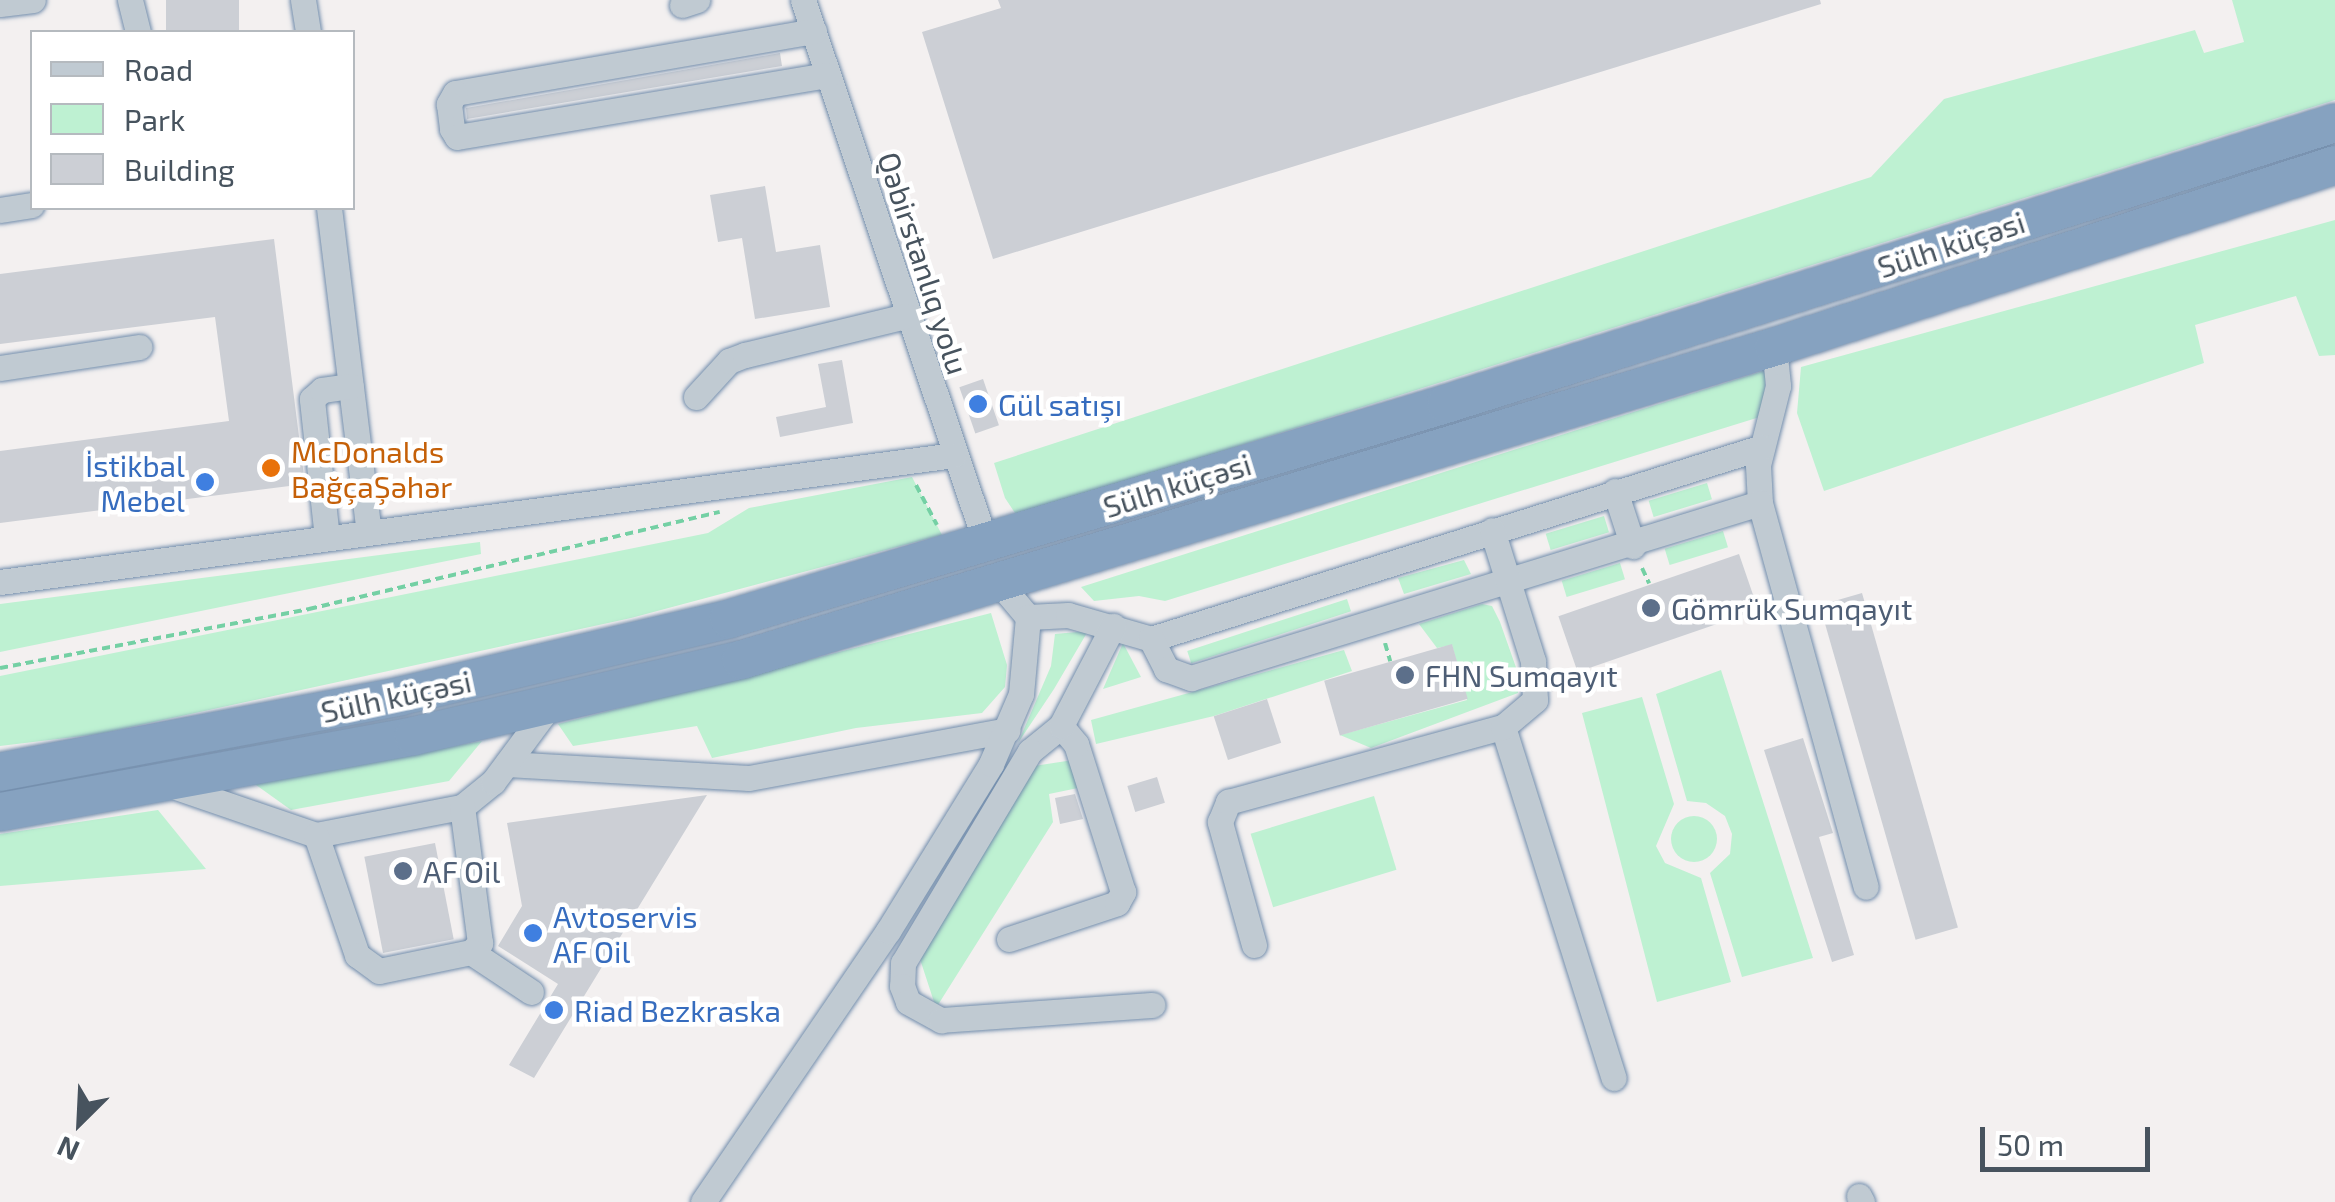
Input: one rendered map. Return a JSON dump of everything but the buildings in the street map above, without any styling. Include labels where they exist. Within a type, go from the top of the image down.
[{"type":"highway","name":"Sülh küçəsi","points":[[0,772],[574,658],[986,544],[2335,123]]},
{"type":"highway","name":"Sülh küçəsi","points":[[0,812],[164,783],[551,704],[741,660],[1774,346],[2335,166]]},
{"type":"highway","points":[[986,544],[1000,584]]},
{"type":"street","points":[[0,4],[33,0]]},
{"type":"street","points":[[130,0],[138,30]]},
{"type":"street","points":[[304,0],[308,30]]},
{"type":"street","name":"Qəbirstanlıq yolu","points":[[804,0],[906,316],[986,544]]},
{"type":"street","points":[[814,31],[456,93],[449,104],[452,129],[458,137],[828,75]]},
{"type":"street","points":[[0,210],[30,205]]},
{"type":"street","points":[[329,210],[369,532]]},
{"type":"street","points":[[696,397],[730,361],[745,355],[906,316]]},
{"type":"street","points":[[1774,346],[1778,386],[1762,447],[1760,502],[1866,887]]},
{"type":"street","points":[[0,368],[138,347]]},
{"type":"street","points":[[328,538],[312,398],[322,390],[351,386]]},
{"type":"street","points":[[1028,617],[1068,616],[1151,639],[1762,447]]},
{"type":"street","points":[[0,582],[954,455]]},
{"type":"street","points":[[1616,491],[1632,546]]},
{"type":"street","points":[[1151,639],[1166,669],[1191,678],[1632,546],[1760,502]]},
{"type":"street","points":[[1254,945],[1220,822],[1228,802],[1503,727],[1526,714],[1538,684],[1492,530]]},
{"type":"street","points":[[703,1202],[888,932],[1008,730],[1023,682],[1028,617],[1000,584]]},
{"type":"street","points":[[1112,626],[1061,726],[1030,751],[903,963],[902,986],[908,1002],[940,1020],[1152,1005]]},
{"type":"street","points":[[164,783],[316,835],[462,807],[507,764],[551,704]]},
{"type":"street","points":[[1009,938],[1117,903],[1123,892],[1081,758],[1061,726]]},
{"type":"street","points":[[1503,727],[1614,1078]]},
{"type":"street","points":[[507,764],[749,778],[1008,730]]},
{"type":"street","points":[[462,807],[481,929],[470,952]]},
{"type":"street","points":[[316,835],[357,955],[366,965],[379,971],[470,952],[531,992]]},
{"type":"path","points":[[912,477],[942,535]]},
{"type":"path","points":[[0,668],[383,592],[730,510]]},
{"type":"green space","points":[[2232,0],[2335,0],[2335,100],[1017,516],[1005,498],[994,463],[1871,177],[1944,99],[2195,30],[2204,53],[2244,42]]},
{"type":"green space","points":[[2335,220],[2335,355],[2319,356],[2296,296],[2195,325],[2204,363],[1824,491],[1797,413],[1801,367]]},
{"type":"green space","points":[[1766,370],[1763,416],[1165,601],[1139,596],[1094,601],[1081,587]]},
{"type":"green space","points":[[912,477],[942,535],[631,618],[99,734],[0,746],[0,676],[708,533],[749,508]]},
{"type":"green space","points":[[1707,483],[1712,499],[1654,517],[1649,501]]},
{"type":"green space","points":[[1604,516],[1609,532],[1551,550],[1546,534]]},
{"type":"green space","points":[[1723,531],[1728,547],[1670,565],[1665,549]]},
{"type":"green space","points":[[480,542],[481,554],[0,652],[0,604]]},
{"type":"green space","points":[[1464,560],[1471,574],[1404,594],[1398,578]]},
{"type":"green space","points":[[1620,563],[1625,579],[1567,597],[1562,581]]},
{"type":"green space","points":[[1347,599],[1351,611],[1191,663],[1187,651]]},
{"type":"green space","points":[[1482,604],[1492,606],[1500,622],[1519,676],[1518,693],[1371,748],[1340,735],[1467,700],[1452,645],[1437,648],[1419,624]]},
{"type":"green space","points":[[991,613],[1007,665],[1005,687],[982,713],[856,728],[712,758],[697,726],[573,746],[558,724]]},
{"type":"green space","points":[[1088,631],[1018,743],[1051,666],[1055,634]]},
{"type":"green space","points":[[1123,643],[1141,677],[1103,689]]},
{"type":"green space","points":[[1344,650],[1352,671],[1214,716],[1096,744],[1091,720]]},
{"type":"green space","points":[[1721,670],[1813,958],[1742,977],[1710,873],[1730,854],[1732,834],[1725,816],[1706,803],[1687,801],[1656,694]]},
{"type":"green space","points":[[1642,697],[1674,804],[1656,846],[1665,863],[1701,878],[1731,982],[1657,1002],[1582,713]]},
{"type":"green space","points":[[482,741],[449,781],[291,810],[252,782]]},
{"type":"green space","points":[[1073,760],[1078,788],[1049,794],[1053,822],[936,1008],[918,953],[1034,766]]},
{"type":"green space","points":[[1374,796],[1397,870],[1273,907],[1251,834]]},
{"type":"green space","points":[[158,810],[206,869],[0,886],[0,834]]},
{"type":"green space","points":[[1694,816],[1710,823],[1717,839],[1710,855],[1694,862],[1678,855],[1671,839],[1678,823]]},
{"type":"place","name":"Gül satışı","points":[[978,404]]},
{"type":"place","name":"McDonalds BağçaŞəhər","points":[[271,468]]},
{"type":"place","name":"İstikbal Mebel","points":[[205,482]]},
{"type":"place","name":"Gömrük Sumqayıt","points":[[1651,608]]},
{"type":"place","name":"FHN Sumqayıt","points":[[1405,675]]},
{"type":"place","name":"AF Oil","points":[[403,871]]},
{"type":"place","name":"Avtoservis AF Oil","points":[[533,933]]},
{"type":"place","name":"Riad Bezkraska","points":[[554,1010]]}]
